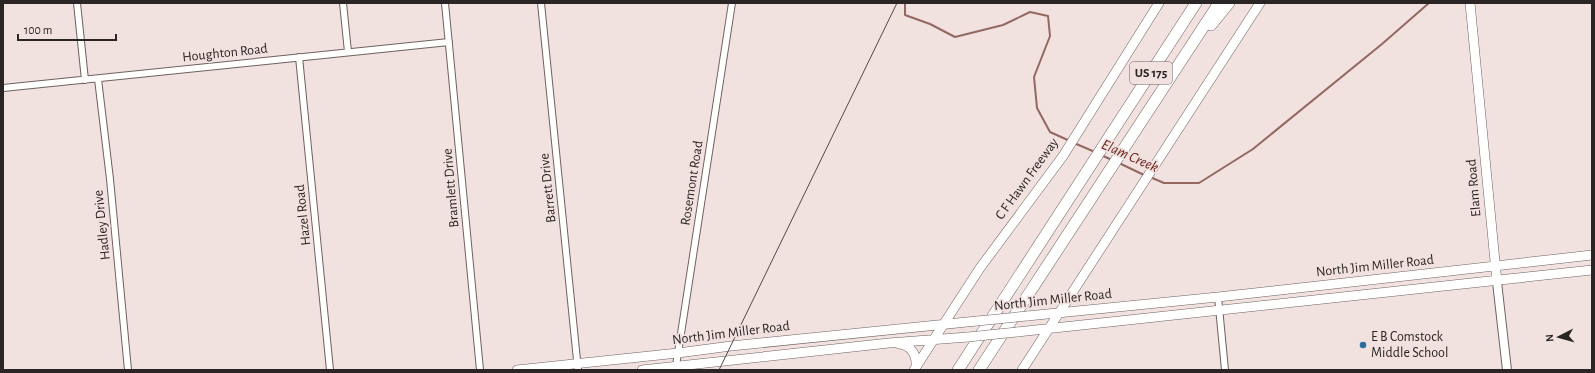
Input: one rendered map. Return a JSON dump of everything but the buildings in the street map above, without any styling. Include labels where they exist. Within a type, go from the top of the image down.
[{"type":"highway","name":"US 175","points":[[958,370],[1196,3]]},
{"type":"highway","name":"US 175","points":[[979,370],[1219,3]]},
{"type":"highway","points":[[1192,44],[1218,18],[1229,3]]},
{"type":"main road","name":"C F Hawn Freeway","points":[[915,369],[980,268],[1063,156],[1159,3]]},
{"type":"main road","points":[[1022,370],[1260,3]]},
{"type":"main road","name":"Elam Road","points":[[1470,3],[1497,282]]},
{"type":"main road","name":"North Jim Miller Road","points":[[517,370],[578,367],[736,345],[1158,304],[1592,255]]},
{"type":"main road","name":"North Jim Miller Road","points":[[642,370],[890,343],[1018,332],[1497,282],[1592,270]]},
{"type":"main road","points":[[1372,281],[1373,294]]},
{"type":"main road","points":[[1313,286],[1314,300]]},
{"type":"main road","points":[[1158,304],[1158,317]]},
{"type":"main road","points":[[1104,309],[1106,323]]},
{"type":"main road","points":[[890,343],[909,346],[915,356],[915,369]]},
{"type":"street","points":[[77,3],[85,80]]},
{"type":"street","points":[[343,3],[348,52]]},
{"type":"street","name":"Bramlett Drive","points":[[445,3],[480,370]]},
{"type":"street","name":"Barrett Drive","points":[[541,3],[578,367]]},
{"type":"street","name":"Rosemont Road","points":[[676,366],[732,3]]},
{"type":"street","name":"Houghton Road","points":[[3,88],[449,42]]},
{"type":"street","name":"Hazel Road","points":[[299,57],[330,370]]},
{"type":"street","name":"Hadley Drive","points":[[98,79],[110,179],[128,370]]},
{"type":"street","name":"Elam Road","points":[[1497,282],[1507,370]]},
{"type":"street","points":[[1218,297],[1225,370]]},
{"type":"waterway","name":"Elam Creek","points":[[905,3],[905,15],[930,24],[955,37],[1003,25],[1030,12],[1048,16],[1050,36],[1034,77],[1037,108],[1050,132],[1070,141]]},
{"type":"waterway","name":"Elam Creek","points":[[1150,177],[1164,183],[1199,183],[1253,149],[1382,44],[1429,3]]},
{"type":"waterway","name":"Elam Creek","points":[[1074,143],[1095,152]]},
{"type":"waterway","name":"Elam Creek","points":[[1101,155],[1112,160]]},
{"type":"waterway","name":"Elam Creek","points":[[1119,163],[1144,175]]},
{"type":"tram line","points":[[719,370],[897,3]]},
{"type":"place","name":"E B Comstock Middle School","points":[[1363,345]]}]
